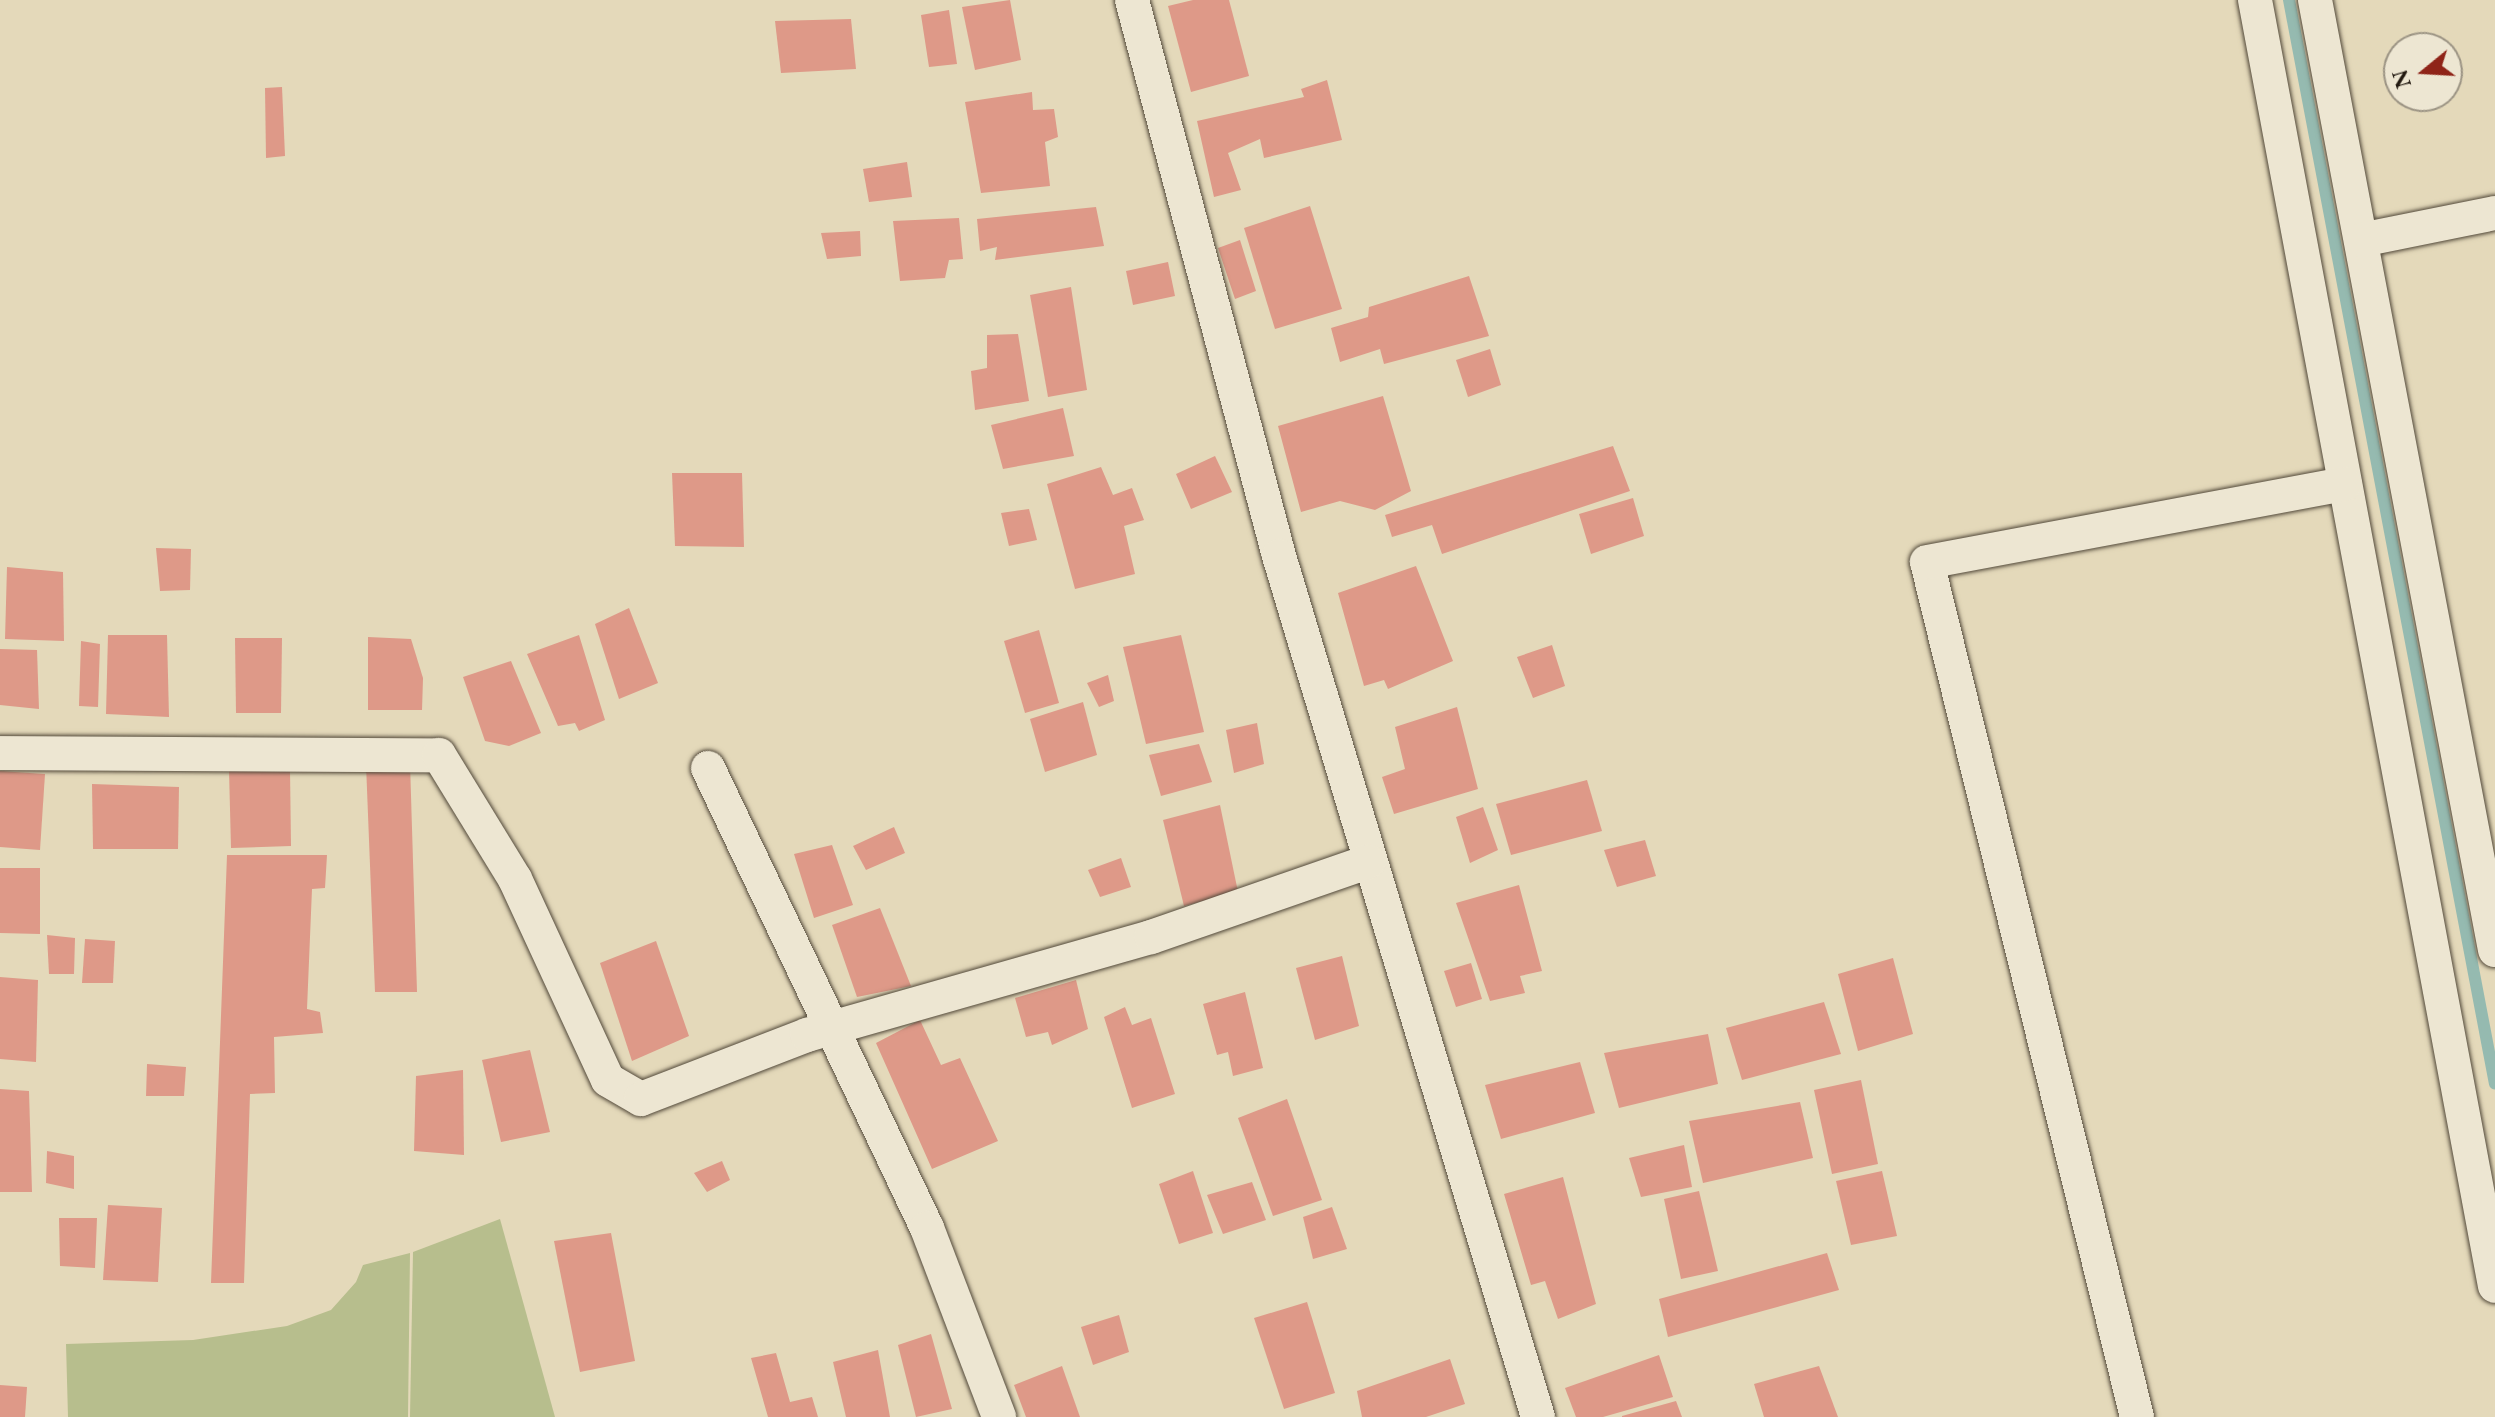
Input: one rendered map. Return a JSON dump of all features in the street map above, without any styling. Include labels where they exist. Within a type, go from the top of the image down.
[{"type":"street","points":[[1132,0],[1279,556],[1368,862],[1538,1417]]},
{"type":"street","points":[[2255,0],[2495,1286]]},
{"type":"street","points":[[2315,0],[2495,950]]},
{"type":"street","points":[[2361,240],[2495,213]]},
{"type":"street","points":[[2137,1417],[1927,562],[2345,484]]},
{"type":"street","points":[[0,753],[439,755],[515,879],[608,1080],[641,1099],[831,1028],[1151,937],[1368,862]]},
{"type":"street","points":[[708,768],[927,1228],[999,1417]]},
{"type":"green space","points":[[500,1219],[555,1417],[410,1417],[413,1252]]},
{"type":"green space","points":[[410,1253],[408,1417],[68,1417],[66,1344],[193,1340],[287,1326],[331,1310],[356,1282],[363,1265]]},
{"type":"building","points":[[1010,0],[1021,60],[975,70],[962,7]]},
{"type":"building","points":[[1193,0],[1229,0],[1249,76],[1191,92],[1168,6]]},
{"type":"building","points":[[949,10],[957,64],[929,67],[921,15]]},
{"type":"building","points":[[851,19],[856,69],[781,73],[775,21]]},
{"type":"building","points":[[1327,80],[1342,140],[1264,158],[1260,139],[1228,153],[1241,190],[1214,197],[1197,121],[1304,97],[1301,89]]},
{"type":"building","points":[[282,87],[285,156],[266,158],[265,88]]},
{"type":"building","points":[[1032,92],[1033,110],[1054,109],[1058,137],[1045,142],[1050,186],[981,193],[965,102]]},
{"type":"building","points":[[907,162],[912,197],[869,202],[863,169]]},
{"type":"building","points":[[1310,206],[1342,309],[1275,329],[1244,228]]},
{"type":"building","points":[[1096,207],[1104,246],[995,260],[997,247],[980,251],[977,219]]},
{"type":"building","points":[[959,218],[963,259],[949,260],[945,278],[900,281],[893,221]]},
{"type":"building","points":[[860,231],[861,256],[827,259],[821,233]]},
{"type":"building","points":[[1240,240],[1256,291],[1235,299],[1218,248]]},
{"type":"building","points":[[1168,262],[1175,296],[1133,305],[1126,271]]},
{"type":"building","points":[[1469,276],[1489,336],[1384,364],[1380,349],[1340,362],[1331,328],[1368,317],[1369,307]]},
{"type":"building","points":[[1071,287],[1087,390],[1048,397],[1030,295]]},
{"type":"building","points":[[1018,334],[1029,401],[975,410],[971,371],[987,368],[987,335]]},
{"type":"building","points":[[1490,349],[1501,385],[1468,397],[1456,360]]},
{"type":"building","points":[[1383,396],[1411,491],[1375,510],[1340,501],[1301,512],[1278,426]]},
{"type":"building","points":[[1063,408],[1074,456],[1003,469],[991,425]]},
{"type":"building","points":[[1613,446],[1630,491],[1442,554],[1432,525],[1392,537],[1385,515]]},
{"type":"building","points":[[1215,456],[1232,492],[1191,509],[1176,474]]},
{"type":"building","points":[[1101,467],[1113,495],[1132,488],[1144,520],[1124,526],[1135,574],[1075,589],[1047,484]]},
{"type":"building","points":[[672,473],[742,473],[744,547],[675,546]]},
{"type":"building","points":[[1633,498],[1644,536],[1591,554],[1579,514]]},
{"type":"building","points":[[1029,509],[1037,540],[1009,546],[1001,513]]},
{"type":"building","points":[[156,548],[191,549],[190,590],[160,591]]},
{"type":"building","points":[[1416,566],[1453,661],[1388,689],[1384,680],[1364,686],[1338,593]]},
{"type":"building","points":[[7,567],[63,572],[64,641],[5,639]]},
{"type":"building","points":[[629,608],[658,683],[619,699],[595,624]]},
{"type":"building","points":[[1039,630],[1059,703],[1025,713],[1004,641]]},
{"type":"building","points":[[108,635],[167,635],[169,717],[106,714]]},
{"type":"building","points":[[579,635],[605,720],[579,731],[575,723],[558,726],[527,654]]},
{"type":"building","points":[[1181,635],[1204,732],[1146,744],[1123,647]]},
{"type":"building","points":[[368,637],[411,639],[423,678],[422,710],[368,710]]},
{"type":"building","points":[[235,638],[282,638],[281,713],[236,713]]},
{"type":"building","points":[[81,641],[100,644],[98,707],[79,706]]},
{"type":"building","points":[[1552,645],[1565,686],[1533,698],[1517,657]]},
{"type":"building","points":[[0,649],[37,650],[39,709],[0,705]]},
{"type":"building","points":[[511,661],[541,733],[509,746],[485,741],[463,677]]},
{"type":"building","points":[[1108,675],[1114,701],[1099,707],[1087,683]]},
{"type":"building","points":[[1083,702],[1097,755],[1045,772],[1030,719]]},
{"type":"building","points":[[1457,707],[1478,789],[1394,814],[1382,777],[1405,769],[1395,727]]},
{"type":"building","points":[[1257,723],[1264,764],[1234,773],[1226,730]]},
{"type":"building","points":[[1199,744],[1212,782],[1161,796],[1149,755]]},
{"type":"building","points":[[410,763],[417,992],[375,992],[366,764]]},
{"type":"building","points":[[229,770],[290,770],[291,846],[231,848]]},
{"type":"building","points":[[0,771],[45,774],[40,850],[0,847]]},
{"type":"building","points":[[1587,780],[1602,831],[1511,855],[1496,804]]},
{"type":"building","points":[[92,784],[179,787],[178,849],[93,849]]},
{"type":"building","points":[[1220,805],[1238,892],[1184,906],[1163,820]]},
{"type":"building","points":[[1483,807],[1498,850],[1470,863],[1456,817]]},
{"type":"building","points":[[894,827],[905,853],[866,870],[853,846]]},
{"type":"building","points":[[1645,840],[1656,876],[1617,887],[1604,850]]},
{"type":"building","points":[[832,845],[853,905],[814,918],[794,854]]},
{"type":"building","points":[[227,855],[327,855],[325,888],[312,889],[307,1009],[320,1012],[323,1033],[274,1037],[275,1093],[250,1094],[244,1283],[211,1283]]},
{"type":"building","points":[[1121,858],[1131,887],[1100,897],[1088,870]]},
{"type":"building","points":[[0,868],[40,868],[40,934],[0,933]]},
{"type":"building","points":[[1519,885],[1542,971],[1520,976],[1525,993],[1490,1001],[1456,903]]},
{"type":"building","points":[[880,908],[911,986],[857,997],[832,925]]},
{"type":"building","points":[[47,935],[75,938],[74,974],[49,974]]},
{"type":"building","points":[[85,939],[115,941],[113,983],[82,983]]},
{"type":"building","points":[[656,941],[689,1036],[632,1061],[600,963]]},
{"type":"building","points":[[1342,956],[1359,1026],[1315,1040],[1296,968]]},
{"type":"building","points":[[1893,958],[1913,1034],[1858,1051],[1838,974]]},
{"type":"building","points":[[1471,963],[1482,999],[1456,1007],[1444,971]]},
{"type":"building","points":[[0,977],[38,980],[36,1062],[0,1059]]},
{"type":"building","points":[[1076,980],[1088,1029],[1052,1045],[1048,1032],[1026,1037],[1015,998]]},
{"type":"building","points":[[1245,992],[1263,1068],[1233,1076],[1228,1052],[1217,1055],[1203,1004]]},
{"type":"building","points":[[1824,1002],[1841,1054],[1742,1080],[1726,1028]]},
{"type":"building","points":[[1125,1007],[1132,1025],[1151,1018],[1175,1094],[1132,1108],[1104,1017]]},
{"type":"building","points":[[920,1020],[941,1065],[960,1058],[998,1141],[932,1169],[876,1043]]},
{"type":"building","points":[[1708,1034],[1718,1084],[1619,1108],[1604,1053]]},
{"type":"building","points":[[530,1050],[550,1132],[501,1142],[482,1060]]},
{"type":"building","points":[[1580,1062],[1595,1113],[1501,1139],[1485,1085]]},
{"type":"building","points":[[147,1064],[186,1067],[184,1096],[146,1096]]},
{"type":"building","points":[[463,1070],[464,1155],[414,1151],[416,1076]]},
{"type":"building","points":[[1861,1080],[1878,1164],[1832,1174],[1814,1090]]},
{"type":"building","points":[[0,1089],[29,1091],[32,1192],[0,1192]]},
{"type":"building","points":[[1287,1099],[1322,1200],[1273,1216],[1238,1118]]},
{"type":"building","points":[[1800,1102],[1813,1158],[1703,1183],[1689,1121]]},
{"type":"building","points":[[1684,1145],[1692,1187],[1641,1197],[1629,1158]]},
{"type":"building","points":[[47,1151],[74,1156],[74,1189],[46,1183]]},
{"type":"building","points":[[722,1161],[730,1180],[707,1192],[694,1173]]},
{"type":"building","points":[[1193,1171],[1213,1233],[1179,1244],[1159,1184]]},
{"type":"building","points":[[1882,1171],[1897,1236],[1851,1245],[1836,1181]]},
{"type":"building","points":[[1563,1177],[1596,1304],[1558,1319],[1545,1281],[1531,1285],[1504,1194]]},
{"type":"building","points":[[1252,1182],[1266,1220],[1223,1234],[1207,1195]]},
{"type":"building","points":[[1699,1191],[1718,1271],[1681,1279],[1664,1199]]},
{"type":"building","points":[[108,1205],[162,1208],[158,1282],[103,1280]]},
{"type":"building","points":[[1332,1207],[1347,1249],[1313,1259],[1303,1217]]},
{"type":"building","points":[[59,1218],[97,1218],[95,1268],[60,1266]]},
{"type":"building","points":[[611,1233],[635,1361],[580,1372],[554,1241]]},
{"type":"building","points":[[1827,1253],[1839,1290],[1668,1337],[1659,1299]]},
{"type":"building","points":[[1307,1302],[1335,1393],[1284,1409],[1254,1318]]},
{"type":"building","points":[[1119,1315],[1129,1352],[1093,1365],[1081,1327]]},
{"type":"building","points":[[931,1334],[952,1409],[916,1417],[898,1345]]},
{"type":"building","points":[[878,1350],[890,1417],[846,1417],[833,1362]]},
{"type":"building","points":[[776,1353],[790,1402],[812,1397],[818,1417],[768,1417],[751,1358]]},
{"type":"building","points":[[1659,1355],[1673,1397],[1603,1417],[1576,1417],[1565,1388]]},
{"type":"building","points":[[1450,1359],[1465,1404],[1426,1417],[1362,1417],[1357,1391]]},
{"type":"building","points":[[1062,1366],[1080,1417],[1026,1417],[1014,1385]]},
{"type":"building","points":[[1819,1366],[1838,1417],[1764,1417],[1754,1384]]},
{"type":"building","points":[[0,1385],[27,1387],[25,1417],[0,1417]]},
{"type":"building","points":[[1676,1401],[1682,1417],[1622,1417],[1622,1416]]},
{"type":"waterway","points":[[2289,0],[2495,1084]]}]
